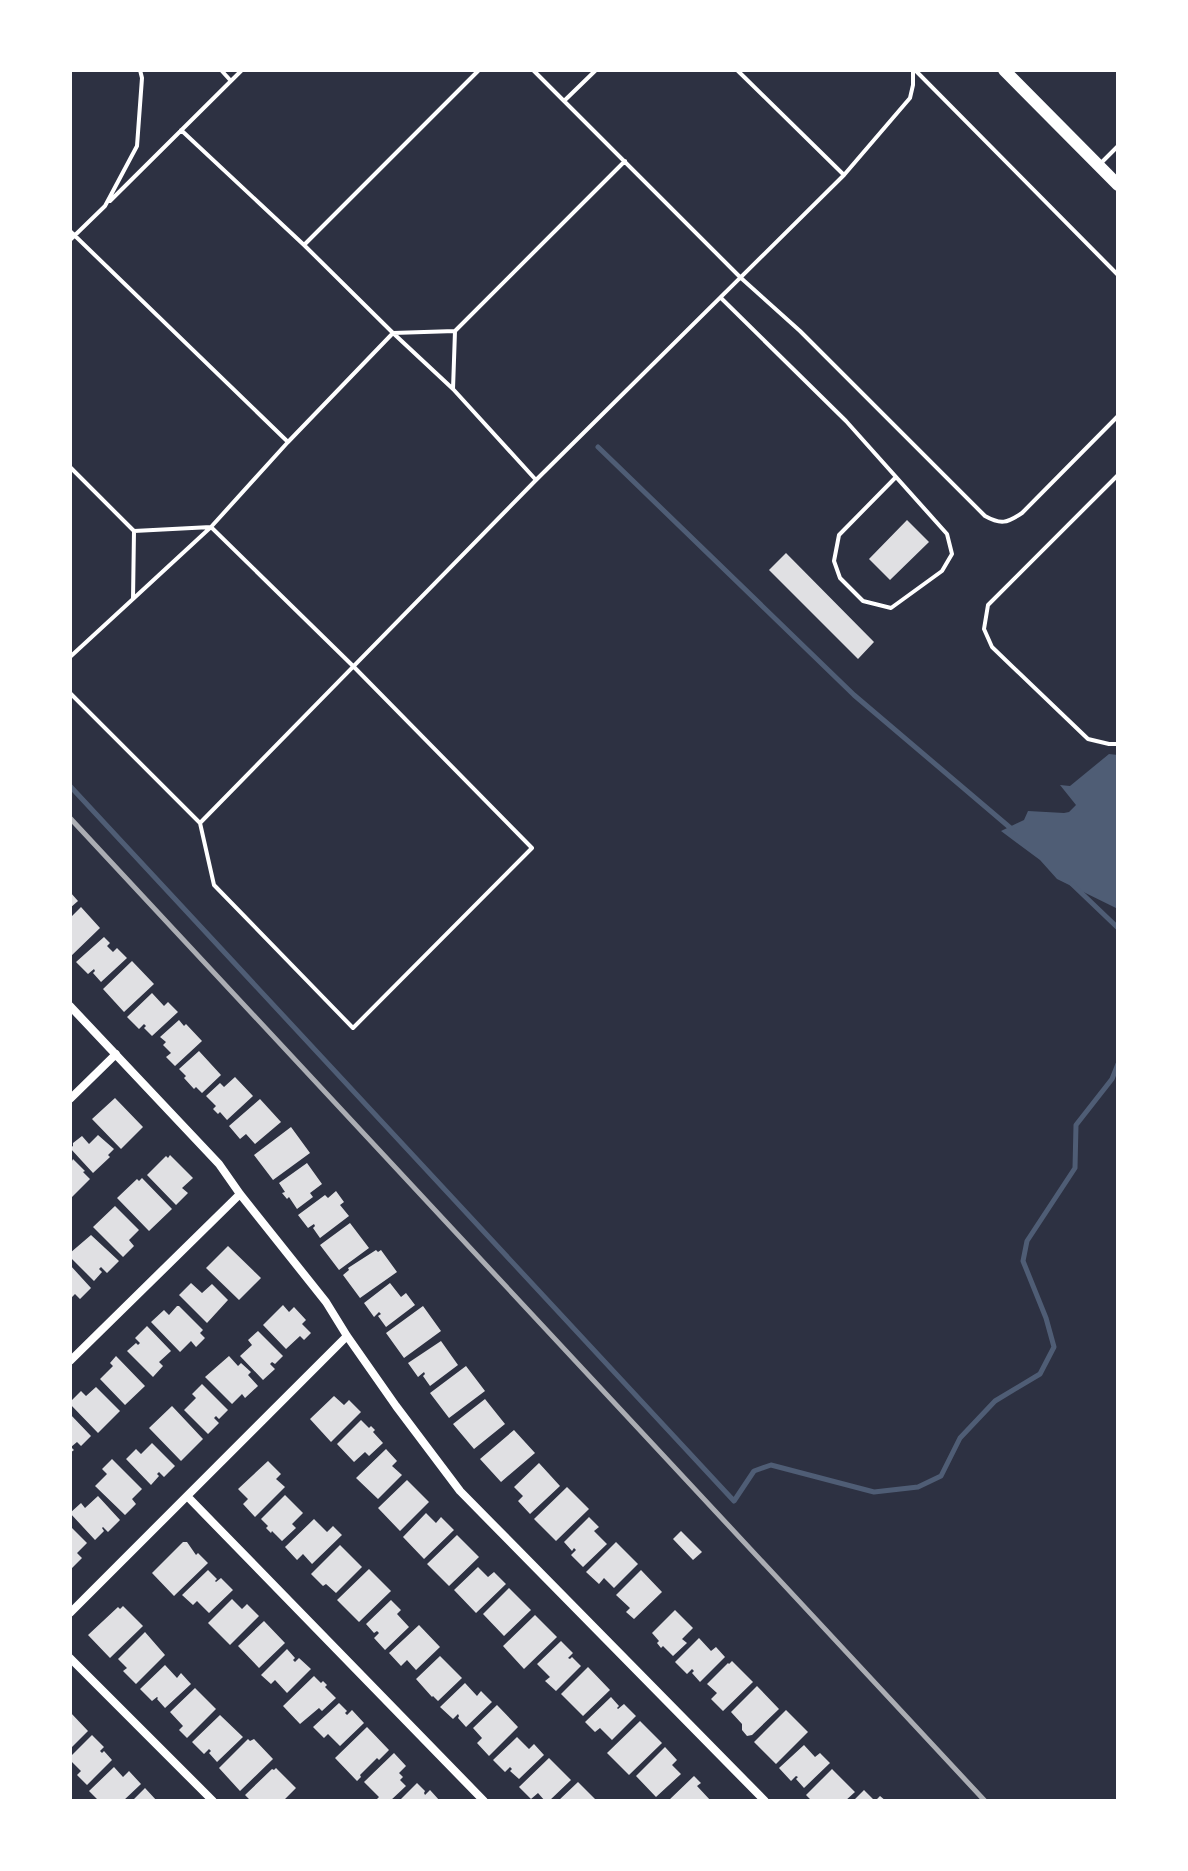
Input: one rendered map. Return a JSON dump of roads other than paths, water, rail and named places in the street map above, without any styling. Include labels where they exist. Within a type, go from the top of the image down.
[{"type":"main road","points":[[1004,70],[1118,185]]},
{"type":"street","points":[[70,1006],[219,1164],[326,1302],[396,1406],[460,1491],[765,1801]]},
{"type":"street","points":[[70,1099],[116,1054]]},
{"type":"street","points":[[70,1361],[240,1194]]},
{"type":"street","points":[[70,1613],[347,1336]]},
{"type":"street","points":[[187,1496],[484,1801]]},
{"type":"street","points":[[70,1658],[213,1801]]},
{"type":"lane","points":[[105,206],[137,146],[140,70]]},
{"type":"lane","points":[[221,70],[231,81]]},
{"type":"lane","points":[[242,70],[71,236],[288,442]]},
{"type":"lane","points":[[304,245],[479,70]]},
{"type":"lane","points":[[533,70],[985,516],[995,521],[1009,522],[1022,513],[1118,416]]},
{"type":"lane","points":[[564,101],[596,70]]},
{"type":"lane","points":[[737,70],[844,175]]},
{"type":"lane","points":[[200,823],[536,480],[844,175],[910,98],[914,70]]},
{"type":"lane","points":[[914,70],[1118,275]]},
{"type":"lane","points":[[181,130],[453,389],[536,480]]},
{"type":"lane","points":[[1098,165],[1118,146]]},
{"type":"lane","points":[[453,389],[455,331],[625,161]]},
{"type":"lane","points":[[721,298],[846,421],[947,534],[952,554],[942,571],[891,608],[863,601],[840,578],[834,561],[839,535],[896,477]]},
{"type":"lane","points":[[70,657],[211,527],[393,333],[455,331]]},
{"type":"lane","points":[[70,467],[134,531],[133,599]]},
{"type":"lane","points":[[1118,475],[988,605],[984,629],[992,647],[1088,739],[1118,744]]},
{"type":"lane","points":[[70,693],[200,823],[214,885],[353,1028],[532,848],[211,527],[134,531]]},
{"type":"water","points":[[1109,754],[1118,755],[1118,909],[1057,879],[1040,860],[1001,831],[1024,820],[1028,811],[1069,812],[1076,805],[1060,785],[1070,786]]},
{"type":"waterway","points":[[598,447],[854,695],[1014,831]]},
{"type":"waterway","points":[[70,786],[734,1501],[754,1471],[771,1465],[874,1492],[918,1487],[941,1476],[960,1438],[995,1401],[1040,1374],[1054,1347],[1023,1261],[1027,1241],[1075,1168],[1076,1125],[1112,1079],[1118,1064]]},
{"type":"waterway","points":[[1072,884],[1118,928]]},
{"type":"railway","points":[[70,818],[985,1801]]}]
